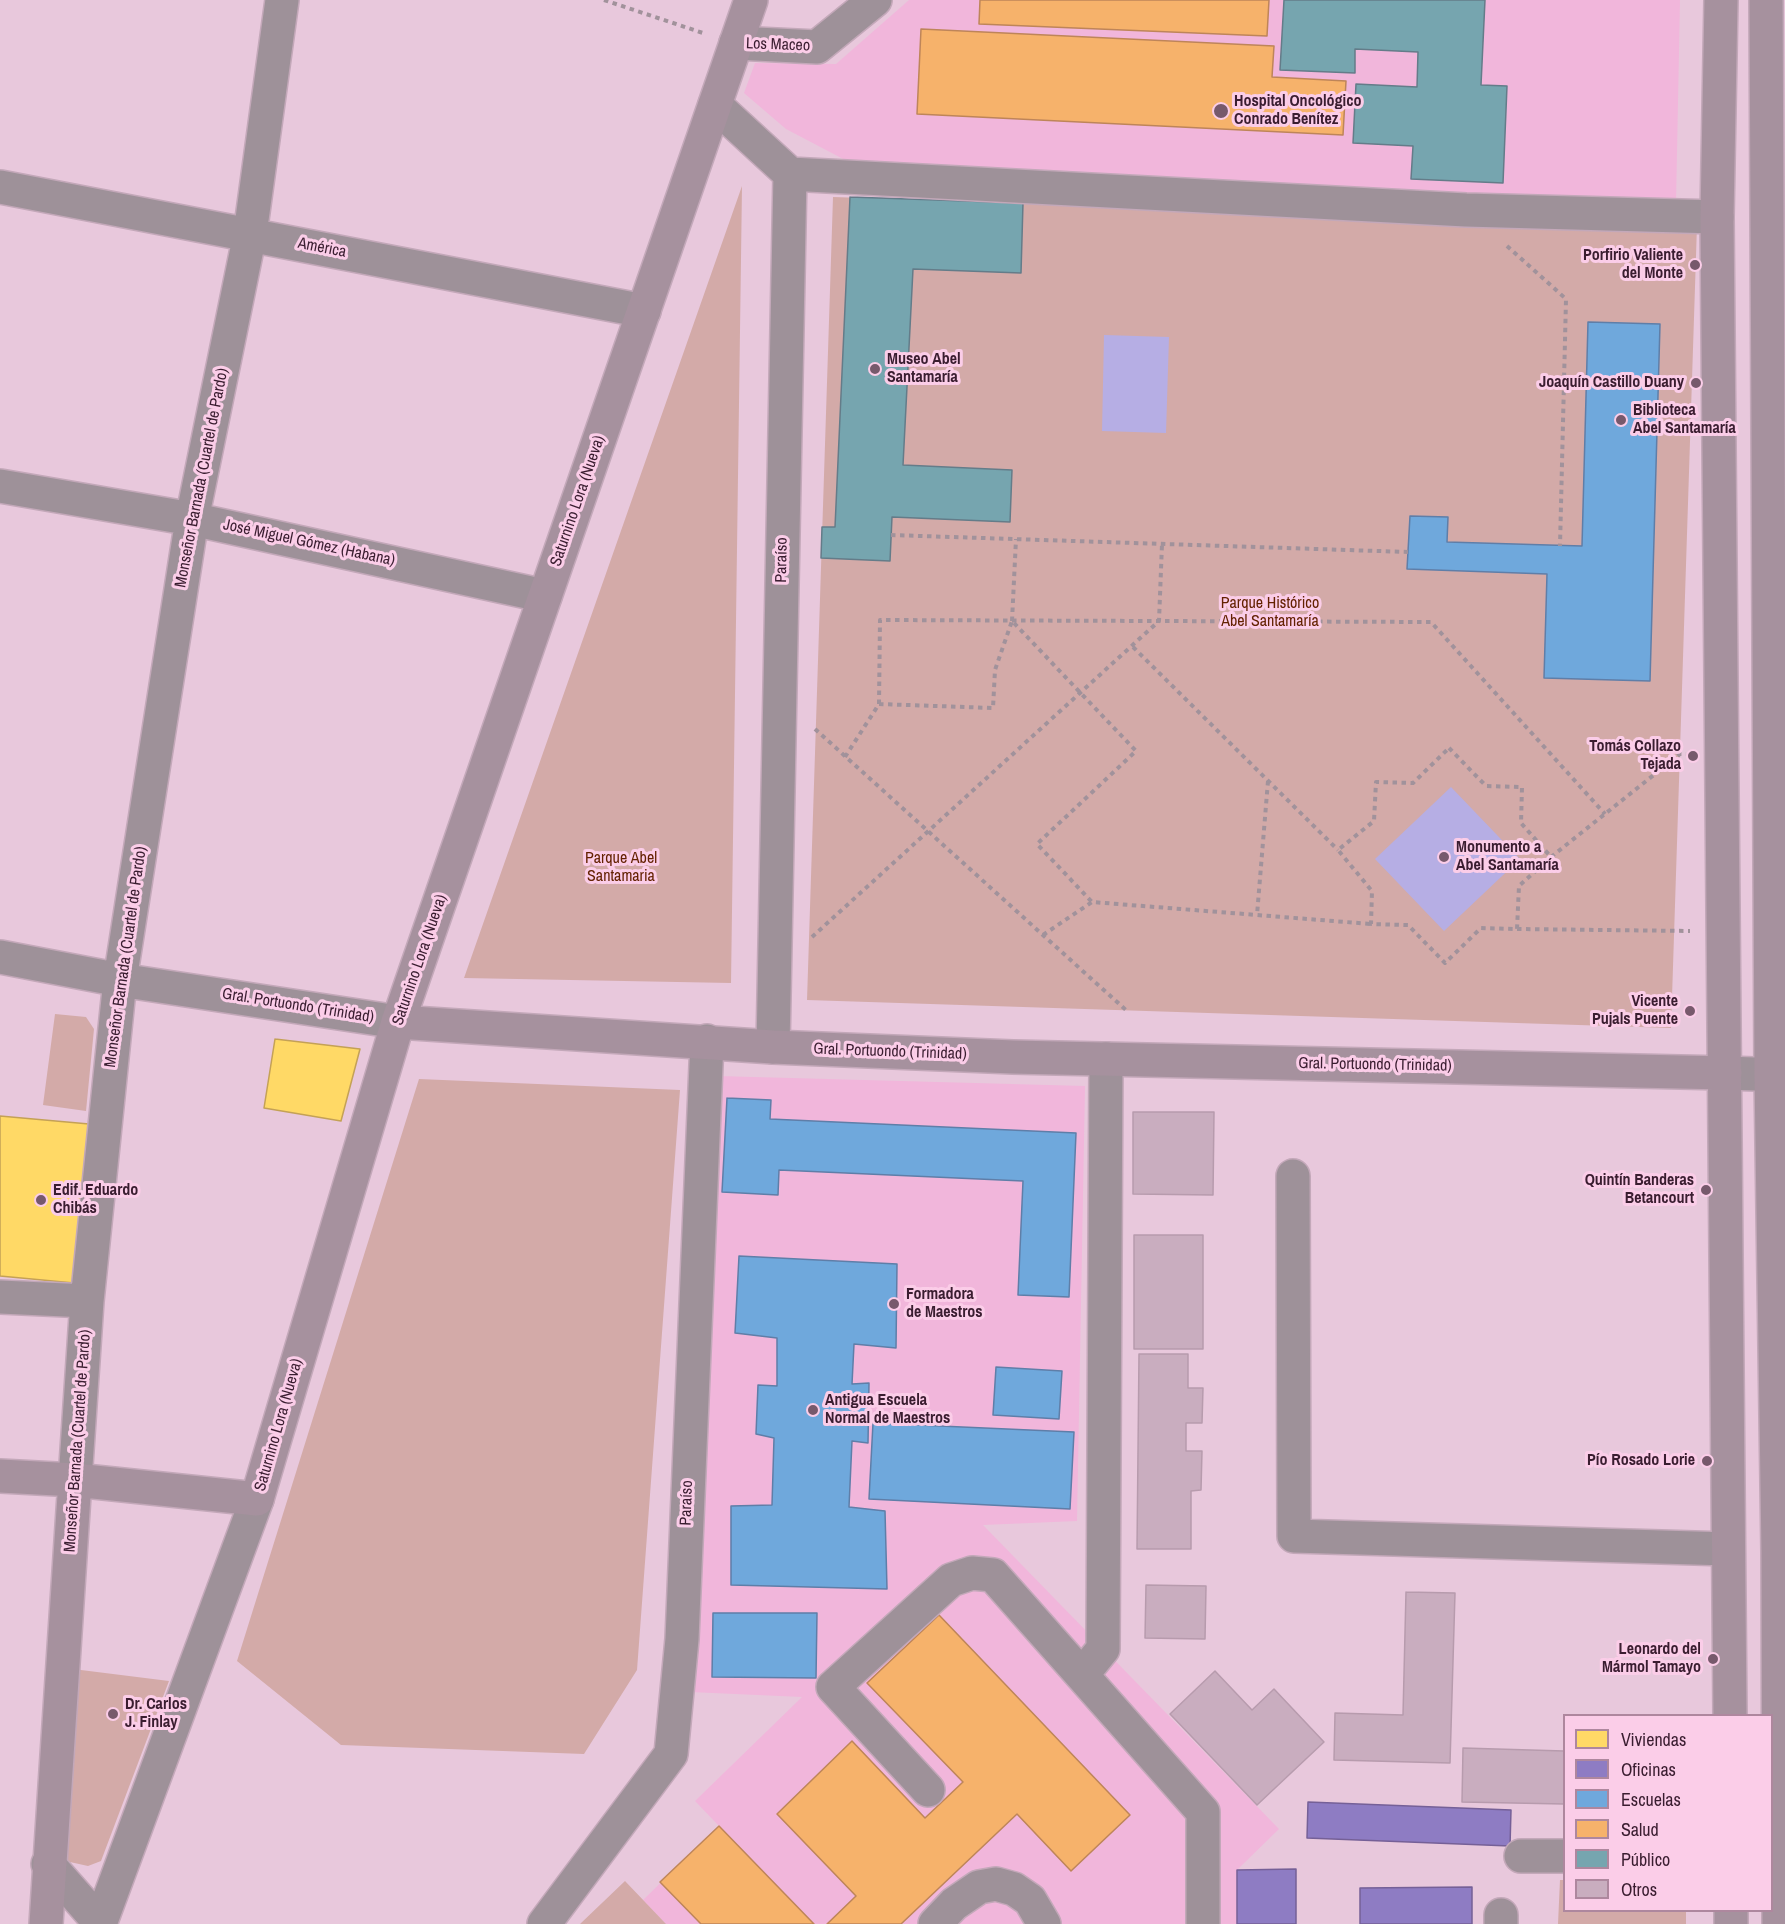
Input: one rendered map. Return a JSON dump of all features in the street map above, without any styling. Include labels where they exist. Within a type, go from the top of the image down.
[{"type":"main road","name":"Saturnino Lora (Nueva)","points":[[257,1499],[398,1022],[751,0]]},
{"type":"main road","points":[[1721,0],[1717,217],[1730,1714]]},
{"type":"main road","points":[[1766,0],[1778,1075],[1782,1749],[1779,1924]]},
{"type":"main road","name":"Gral. Portuondo (Trinidad)","points":[[398,1022],[773,1047],[1106,1059],[1725,1073]]},
{"type":"main road","points":[[0,1476],[75,1480],[257,1499]]},
{"type":"main road","name":"Monseñor Barnada (Cuartel de Pardo)","points":[[46,1924],[48,1864],[75,1480]]},
{"type":"street","name":"Monseñor Barnada (Cuartel de Pardo)","points":[[75,1480],[87,1301],[120,980],[192,519],[250,234],[282,0]]},
{"type":"street","name":"Los Maceo","points":[[736,44],[818,46],[875,0]]},
{"type":"street","points":[[715,105],[790,174],[1466,210],[1717,217]]},
{"type":"street","name":"Paraíso","points":[[773,1047],[790,174]]},
{"type":"street","name":"América","points":[[0,187],[644,310]]},
{"type":"street","name":"José Miguel Gómez (Habana)","points":[[0,486],[192,519],[545,596]]},
{"type":"street","name":"Gral. Portuondo (Trinidad)","points":[[0,957],[120,980],[398,1022]]},
{"type":"street","name":"Paraíso","points":[[544,1924],[671,1754],[682,1639],[707,1041]]},
{"type":"street","points":[[1082,1675],[1103,1649],[1106,1059]]},
{"type":"street","name":"Gral. Portuondo (Trinidad)","points":[[1725,1073],[1778,1075]]},
{"type":"street","points":[[1293,1176],[1294,1536],[1728,1550]]},
{"type":"street","points":[[0,1297],[87,1301]]},
{"type":"street","name":"Saturnino Lora (Nueva)","points":[[100,1924],[257,1499]]},
{"type":"street","points":[[928,1790],[833,1687],[951,1580],[972,1573],[993,1575],[1203,1812],[1203,1924]]},
{"type":"street","points":[[1521,1856],[1563,1856]]},
{"type":"street","points":[[48,1864],[100,1924]]},
{"type":"street","points":[[935,1924],[954,1904],[979,1887],[996,1884],[1014,1889],[1030,1900],[1044,1924]]},
{"type":"path","points":[[604,0],[736,44]]},
{"type":"path","points":[[1466,210],[1566,299],[1560,546]]},
{"type":"path","points":[[891,535],[1408,552]]},
{"type":"path","points":[[879,704],[993,708],[995,670],[1012,621],[1016,539]]},
{"type":"path","points":[[774,968],[809,940],[927,830],[1133,647],[1159,621],[1162,544]]},
{"type":"path","points":[[845,757],[879,704],[880,620],[1431,622],[1605,814]]},
{"type":"path","points":[[1012,621],[1136,751],[1037,844],[1092,902]]},
{"type":"path","points":[[1133,647],[1338,850],[1372,891],[1371,924]]},
{"type":"path","points":[[779,697],[1127,1011]]},
{"type":"path","points":[[1338,850],[1374,820],[1376,782],[1413,783],[1449,748],[1486,786],[1522,787],[1521,823],[1551,857]]},
{"type":"path","points":[[1517,929],[1519,886],[1551,857],[1680,754],[1722,758]]},
{"type":"path","points":[[1257,915],[1268,781]]},
{"type":"path","points":[[1043,935],[1092,902],[1408,925],[1445,963],[1481,928],[1724,932]]},
{"type":"shaded area","name":"Hospital Oncológico Conrado Benítez","points":[[909,0],[1680,0],[1676,203],[868,172],[786,129],[744,93],[755,63],[836,64]]},
{"type":"shaded area","points":[[1104,335],[1169,337],[1166,433],[1102,431]]},
{"type":"shaded area","points":[[1451,787],[1520,859],[1444,931],[1375,859]]},
{"type":"shaded area","points":[[717,1076],[1085,1086],[1077,1521],[983,1525],[1279,1829],[1237,1870],[1237,1924],[666,1924],[643,1900],[719,1826],[695,1801],[802,1697],[690,1692]]},
{"type":"green space","name":"Parque Abel Santamaria","points":[[742,186],[731,983],[464,978]]},
{"type":"green space","name":"Parque Histórico Abel Santamaría","points":[[833,197],[1697,225],[1671,1028],[807,1000]]},
{"type":"green space","points":[[55,1014],[86,1017],[94,1029],[86,1111],[43,1105]]},
{"type":"green space","points":[[419,1079],[680,1090],[637,1670],[584,1754],[341,1745],[237,1661]]},
{"type":"green space","points":[[73,1669],[169,1681],[101,1861],[88,1866],[70,1862],[63,1854]]},
{"type":"green space","points":[[1560,1880],[1563,1880],[1563,1912],[1686,1912],[1686,1924],[1558,1924]]},
{"type":"green space","points":[[625,1881],[666,1924],[580,1924]]},
{"type":"building: Viviendas","points":[[275,1039],[360,1049],[341,1121],[264,1108]]},
{"type":"building: Viviendas","name":"Edif. Eduardo Chibás","points":[[0,1116],[89,1124],[74,1283],[0,1276]]},
{"type":"building: Oficinas","points":[[1308,1802],[1511,1810],[1510,1846],[1307,1838]]},
{"type":"building: Oficinas","points":[[1296,1869],[1296,1924],[1237,1924],[1237,1870]]},
{"type":"building: Oficinas","points":[[1472,1887],[1472,1924],[1360,1924],[1360,1888]]},
{"type":"building: Escuelas","name":"Biblioteca Abel Santamaría","points":[[1588,322],[1660,324],[1650,681],[1544,678],[1547,574],[1407,569],[1410,516],[1448,517],[1447,542],[1582,546]]},
{"type":"building: Escuelas","points":[[727,1098],[771,1100],[770,1119],[1076,1133],[1069,1297],[1018,1295],[1023,1181],[779,1170],[778,1195],[722,1192]]},
{"type":"building: Escuelas","name":"Antigua Escuela Normal de Maestros","points":[[739,1256],[897,1264],[896,1348],[854,1344],[852,1384],[869,1383],[868,1443],[852,1441],[849,1507],[885,1511],[887,1589],[731,1585],[731,1506],[772,1505],[774,1438],[756,1434],[758,1385],[777,1386],[777,1338],[735,1333]]},
{"type":"building: Escuelas","points":[[996,1367],[1062,1371],[1059,1419],[993,1415]]},
{"type":"building: Escuelas","points":[[873,1423],[1074,1432],[1070,1509],[869,1499]]},
{"type":"building: Escuelas","points":[[713,1613],[817,1613],[816,1678],[712,1677]]},
{"type":"building: Salud","points":[[980,0],[1269,0],[1267,36],[979,24]]},
{"type":"building: Salud","points":[[921,29],[1274,46],[1272,77],[1346,81],[1343,135],[917,114]]},
{"type":"building: Salud","points":[[939,1615],[1130,1815],[1071,1871],[1017,1814],[901,1924],[827,1924],[856,1896],[777,1814],[852,1741],[925,1818],[963,1782],[867,1683]]},
{"type":"building: Salud","points":[[719,1826],[814,1924],[701,1924],[660,1882]]},
{"type":"building: Público","points":[[1284,0],[1485,0],[1481,85],[1507,86],[1503,183],[1411,179],[1413,146],[1353,143],[1356,84],[1417,87],[1418,52],[1355,49],[1355,73],[1280,70]]},
{"type":"building: Público","name":"Museo Abel Santamaría","points":[[850,197],[1023,203],[1021,273],[913,269],[903,465],[1012,470],[1010,522],[892,517],[890,561],[821,558],[822,527],[835,527]]},
{"type":"building: Otros","points":[[1133,1112],[1214,1112],[1213,1195],[1133,1194]]},
{"type":"building: Otros","points":[[1134,1235],[1203,1235],[1203,1349],[1134,1349]]},
{"type":"building: Otros","points":[[1139,1354],[1188,1354],[1188,1388],[1203,1388],[1202,1423],[1186,1423],[1186,1451],[1202,1451],[1201,1490],[1191,1491],[1191,1549],[1137,1549]]},
{"type":"building: Otros","points":[[1146,1585],[1206,1586],[1205,1639],[1145,1638]]},
{"type":"building: Otros","points":[[1406,1592],[1455,1593],[1450,1763],[1334,1760],[1335,1713],[1403,1715]]},
{"type":"building: Otros","points":[[1215,1671],[1252,1710],[1274,1689],[1324,1742],[1257,1805],[1170,1714]]},
{"type":"building: Otros","points":[[1463,1748],[1563,1751],[1563,1804],[1462,1802]]},
{"type":"place","name":"Hospital Oncológico Conrado Benítez","points":[[1221,111]]},
{"type":"place","name":"Porfirio Valiente del Monte","points":[[1695,265]]},
{"type":"place","name":"Museo Abel Santamaría","points":[[875,369]]},
{"type":"place","name":"Joaquín Castillo Duany","points":[[1696,383]]},
{"type":"place","name":"Biblioteca Abel Santamaría","points":[[1621,420]]},
{"type":"place","name":"Tomás Collazo Tejada","points":[[1693,756]]},
{"type":"place","name":"Monumento a Abel Santamaría","points":[[1444,857]]},
{"type":"place","name":"Vicente Pujals Puente","points":[[1690,1011]]},
{"type":"place","name":"Quintín Banderas Betancourt","points":[[1706,1190]]},
{"type":"place","name":"Edif. Eduardo Chibás","points":[[41,1200]]},
{"type":"place","name":"Formadora de Maestros","points":[[894,1304]]},
{"type":"place","name":"Antigua Escuela Normal de Maestros","points":[[813,1410]]},
{"type":"place","name":"Pío Rosado Lorie","points":[[1707,1461]]},
{"type":"place","name":"Leonardo del Mármol Tamayo","points":[[1713,1659]]},
{"type":"place","name":"Dr. Carlos J. Finlay","points":[[113,1714]]}]
